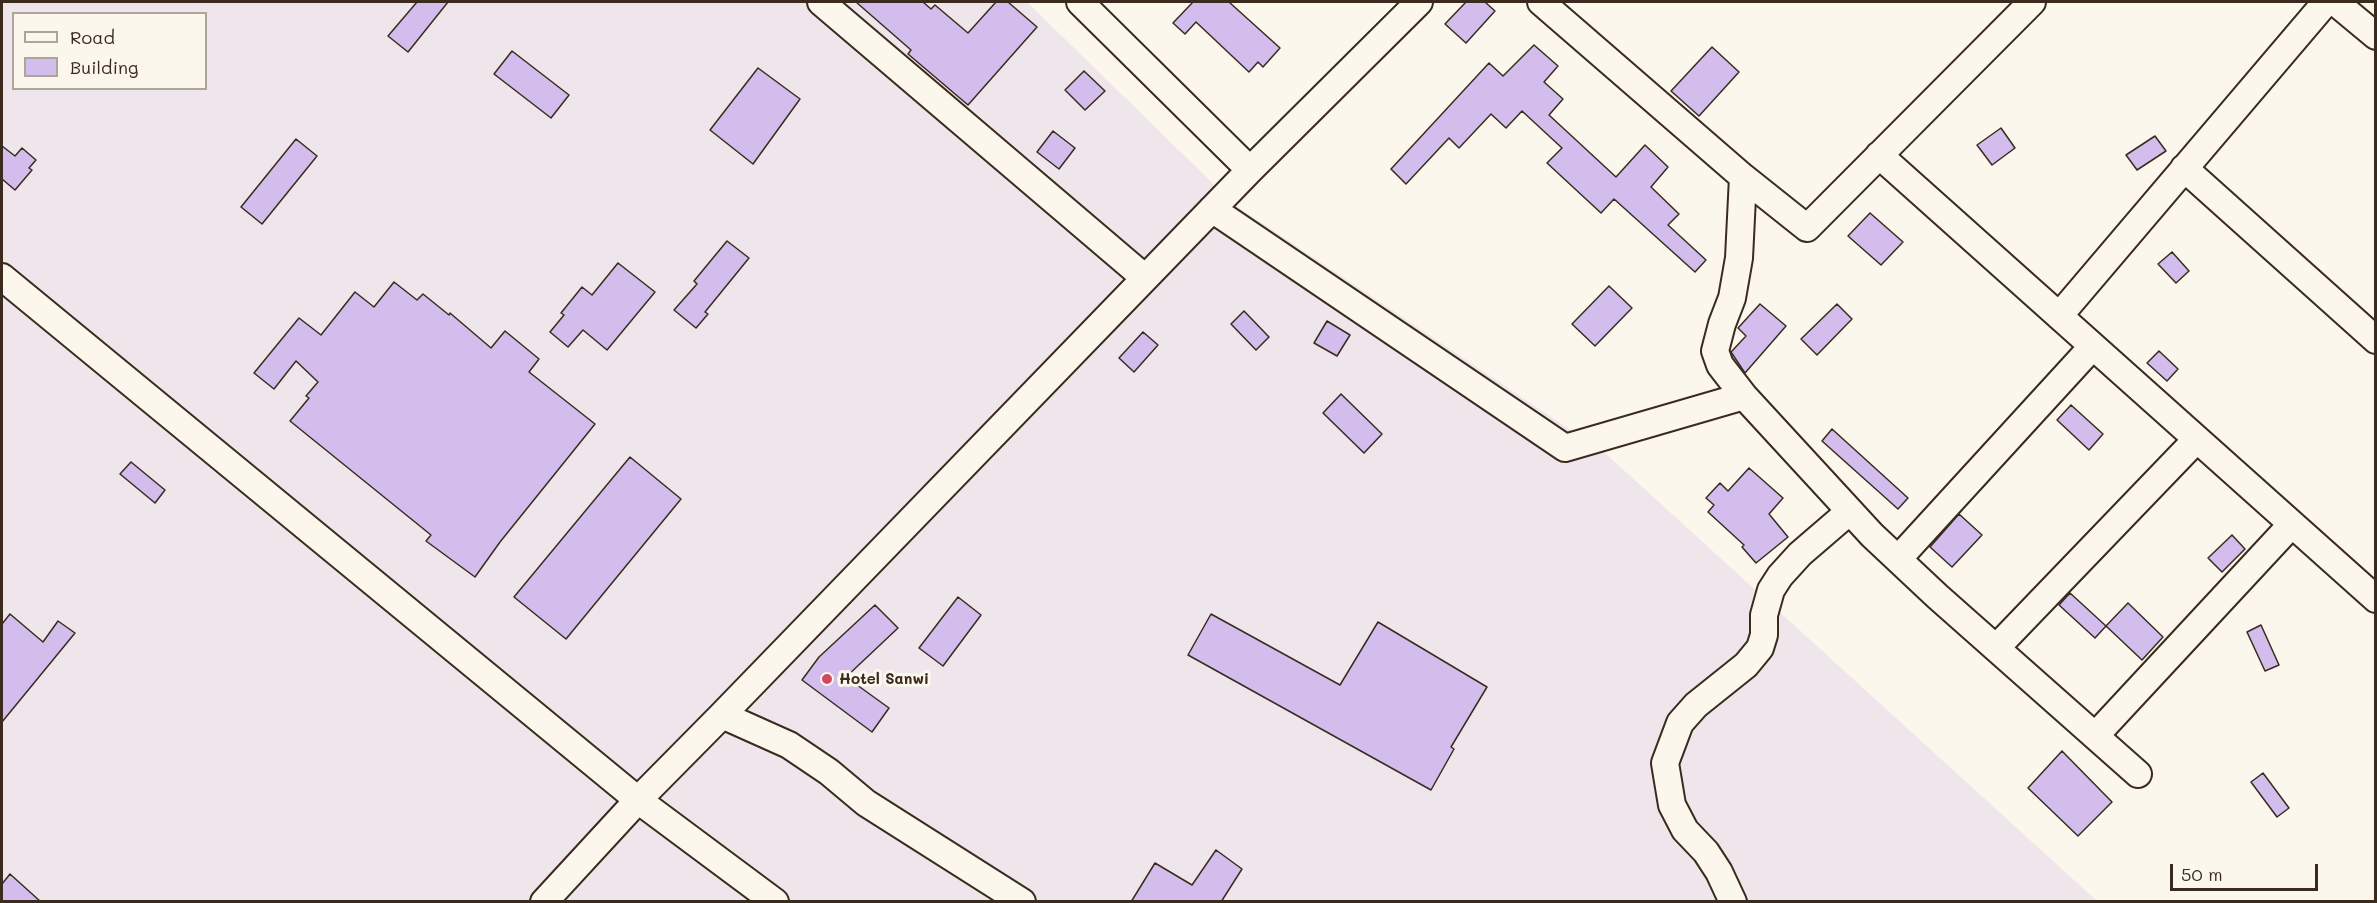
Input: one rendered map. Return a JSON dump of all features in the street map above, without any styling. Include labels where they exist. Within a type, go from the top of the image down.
[{"type":"street","points":[[821,2],[1145,278]]},
{"type":"street","points":[[1080,2],[1250,170]]},
{"type":"street","points":[[544,902],[638,800],[1212,209],[1419,2]]},
{"type":"street","points":[[1541,2],[1743,177],[1807,228],[2032,2]]},
{"type":"street","points":[[2059,316],[2326,2]]},
{"type":"street","points":[[2335,2],[2375,33]]},
{"type":"street","points":[[1879,155],[2376,599]]},
{"type":"street","points":[[2184,168],[2376,340]]},
{"type":"street","points":[[1743,177],[1739,258],[1731,298],[1715,351],[1720,365],[1744,396],[1850,512],[1898,559],[2138,774]]},
{"type":"street","points":[[1212,209],[1565,448],[1744,396]]},
{"type":"street","points":[[2,277],[638,800],[775,902]]},
{"type":"street","points":[[1898,559],[2093,346]]},
{"type":"street","points":[[1996,648],[2197,439]]},
{"type":"street","points":[[1733,902],[1719,872],[1706,852],[1685,830],[1672,805],[1665,763],[1680,723],[1696,705],[1746,665],[1760,648],[1764,635],[1764,615],[1768,598],[1780,576],[1800,554],[1850,512]]},
{"type":"street","points":[[2095,736],[2292,524]]},
{"type":"street","points":[[722,715],[789,745],[829,772],[866,803],[1022,902]]},
{"type":"shaded area","points":[[2,2],[1027,2],[1235,205],[1605,453],[2097,901],[2,902]]},
{"type":"building","points":[[417,2],[448,2],[408,52],[388,36]]},
{"type":"building","points":[[856,2],[923,2],[931,9],[935,5],[968,33],[996,2],[1008,2],[1037,27],[968,105],[908,54],[911,50]]},
{"type":"building","points":[[1193,2],[1229,2],[1280,48],[1263,67],[1258,62],[1249,72],[1196,22],[1185,34],[1173,23]]},
{"type":"building","points":[[1466,2],[1485,2],[1495,11],[1466,43],[1445,24]]},
{"type":"building","points":[[1534,45],[1558,66],[1544,82],[1563,99],[1549,115],[1616,177],[1645,145],[1668,167],[1651,187],[1679,214],[1668,225],[1706,260],[1695,272],[1614,199],[1601,213],[1547,163],[1562,148],[1522,111],[1506,128],[1491,114],[1459,148],[1449,138],[1406,184],[1391,169],[1489,63],[1503,76]]},
{"type":"building","points":[[1712,47],[1739,72],[1699,116],[1671,91]]},
{"type":"building","points":[[512,51],[569,95],[551,118],[494,74]]},
{"type":"building","points":[[758,68],[800,99],[753,164],[710,130]]},
{"type":"building","points":[[1084,71],[1105,91],[1085,110],[1065,90]]},
{"type":"building","points":[[2001,128],[2015,148],[1992,165],[1977,145]]},
{"type":"building","points":[[1053,131],[1075,148],[1059,169],[1037,152]]},
{"type":"building","points":[[2155,136],[2166,151],[2137,170],[2126,155]]},
{"type":"building","points":[[296,139],[317,156],[262,224],[241,207]]},
{"type":"building","points":[[2,146],[15,156],[22,148],[36,160],[29,168],[32,170],[15,190],[2,179]]},
{"type":"building","points":[[1870,213],[1903,242],[1881,265],[1848,236]]},
{"type":"building","points":[[727,241],[749,258],[705,312],[708,314],[696,328],[674,310],[697,284],[694,281]]},
{"type":"building","points":[[2172,252],[2189,271],[2176,283],[2158,264]]},
{"type":"building","points":[[618,263],[655,292],[607,350],[583,330],[568,347],[550,332],[564,315],[561,313],[582,287],[592,295]]},
{"type":"building","points":[[394,282],[417,300],[423,294],[449,315],[450,313],[491,348],[505,331],[539,359],[529,372],[595,424],[500,542],[475,577],[426,541],[431,535],[290,421],[309,398],[306,396],[318,382],[296,361],[274,389],[254,373],[299,318],[321,335],[355,292],[374,307]]},
{"type":"building","points":[[1609,286],[1632,308],[1595,346],[1572,324]]},
{"type":"building","points":[[1760,304],[1786,326],[1745,373],[1731,352],[1746,336],[1738,328]]},
{"type":"building","points":[[1837,304],[1852,319],[1817,355],[1801,339]]},
{"type":"building","points":[[1244,311],[1269,337],[1256,350],[1231,324]]},
{"type":"building","points":[[1327,321],[1350,335],[1337,356],[1314,343]]},
{"type":"building","points":[[1143,332],[1158,345],[1134,372],[1119,358]]},
{"type":"building","points":[[2159,351],[2178,369],[2167,381],[2147,363]]},
{"type":"building","points":[[1341,394],[1382,434],[1364,453],[1323,413]]},
{"type":"building","points":[[2071,405],[2103,434],[2089,450],[2057,420]]},
{"type":"building","points":[[1832,429],[1908,498],[1898,509],[1822,441]]},
{"type":"building","points":[[630,457],[681,499],[566,639],[514,597]]},
{"type":"building","points":[[131,462],[165,490],[155,503],[120,474]]},
{"type":"building","points":[[1749,468],[1783,498],[1769,514],[1788,537],[1756,563],[1742,547],[1744,545],[1708,512],[1714,505],[1706,498],[1720,483],[1728,491]]},
{"type":"building","points":[[1959,514],[1982,535],[1952,567],[1930,547]]},
{"type":"building","points":[[2232,535],[2245,549],[2222,572],[2208,558]]},
{"type":"building","points":[[2070,593],[2106,626],[2095,638],[2059,605]]},
{"type":"building","points":[[958,597],[981,615],[943,666],[919,648]]},
{"type":"building","points":[[2128,603],[2163,637],[2142,660],[2106,626]]},
{"type":"building","points":[[875,605],[898,628],[846,677],[889,708],[872,732],[802,680],[819,657]]},
{"type":"building","points":[[10,614],[43,642],[58,621],[75,633],[2,722],[2,624]]},
{"type":"building","points":[[1211,614],[1340,685],[1378,622],[1487,687],[1451,747],[1454,749],[1431,790],[1188,655]]},
{"type":"building","points":[[2261,625],[2279,665],[2265,671],[2247,632]]},
{"type":"building","points":[[2062,751],[2112,802],[2078,836],[2028,788]]},
{"type":"building","points":[[2263,773],[2289,808],[2277,817],[2251,782]]},
{"type":"building","points":[[1216,850],[1242,869],[1221,902],[1131,902],[1155,863],[1192,885]]},
{"type":"building","points":[[10,874],[41,902],[2,902],[2,884]]},
{"type":"place","name":"Hotel Sanwi","points":[[827,679]]}]
